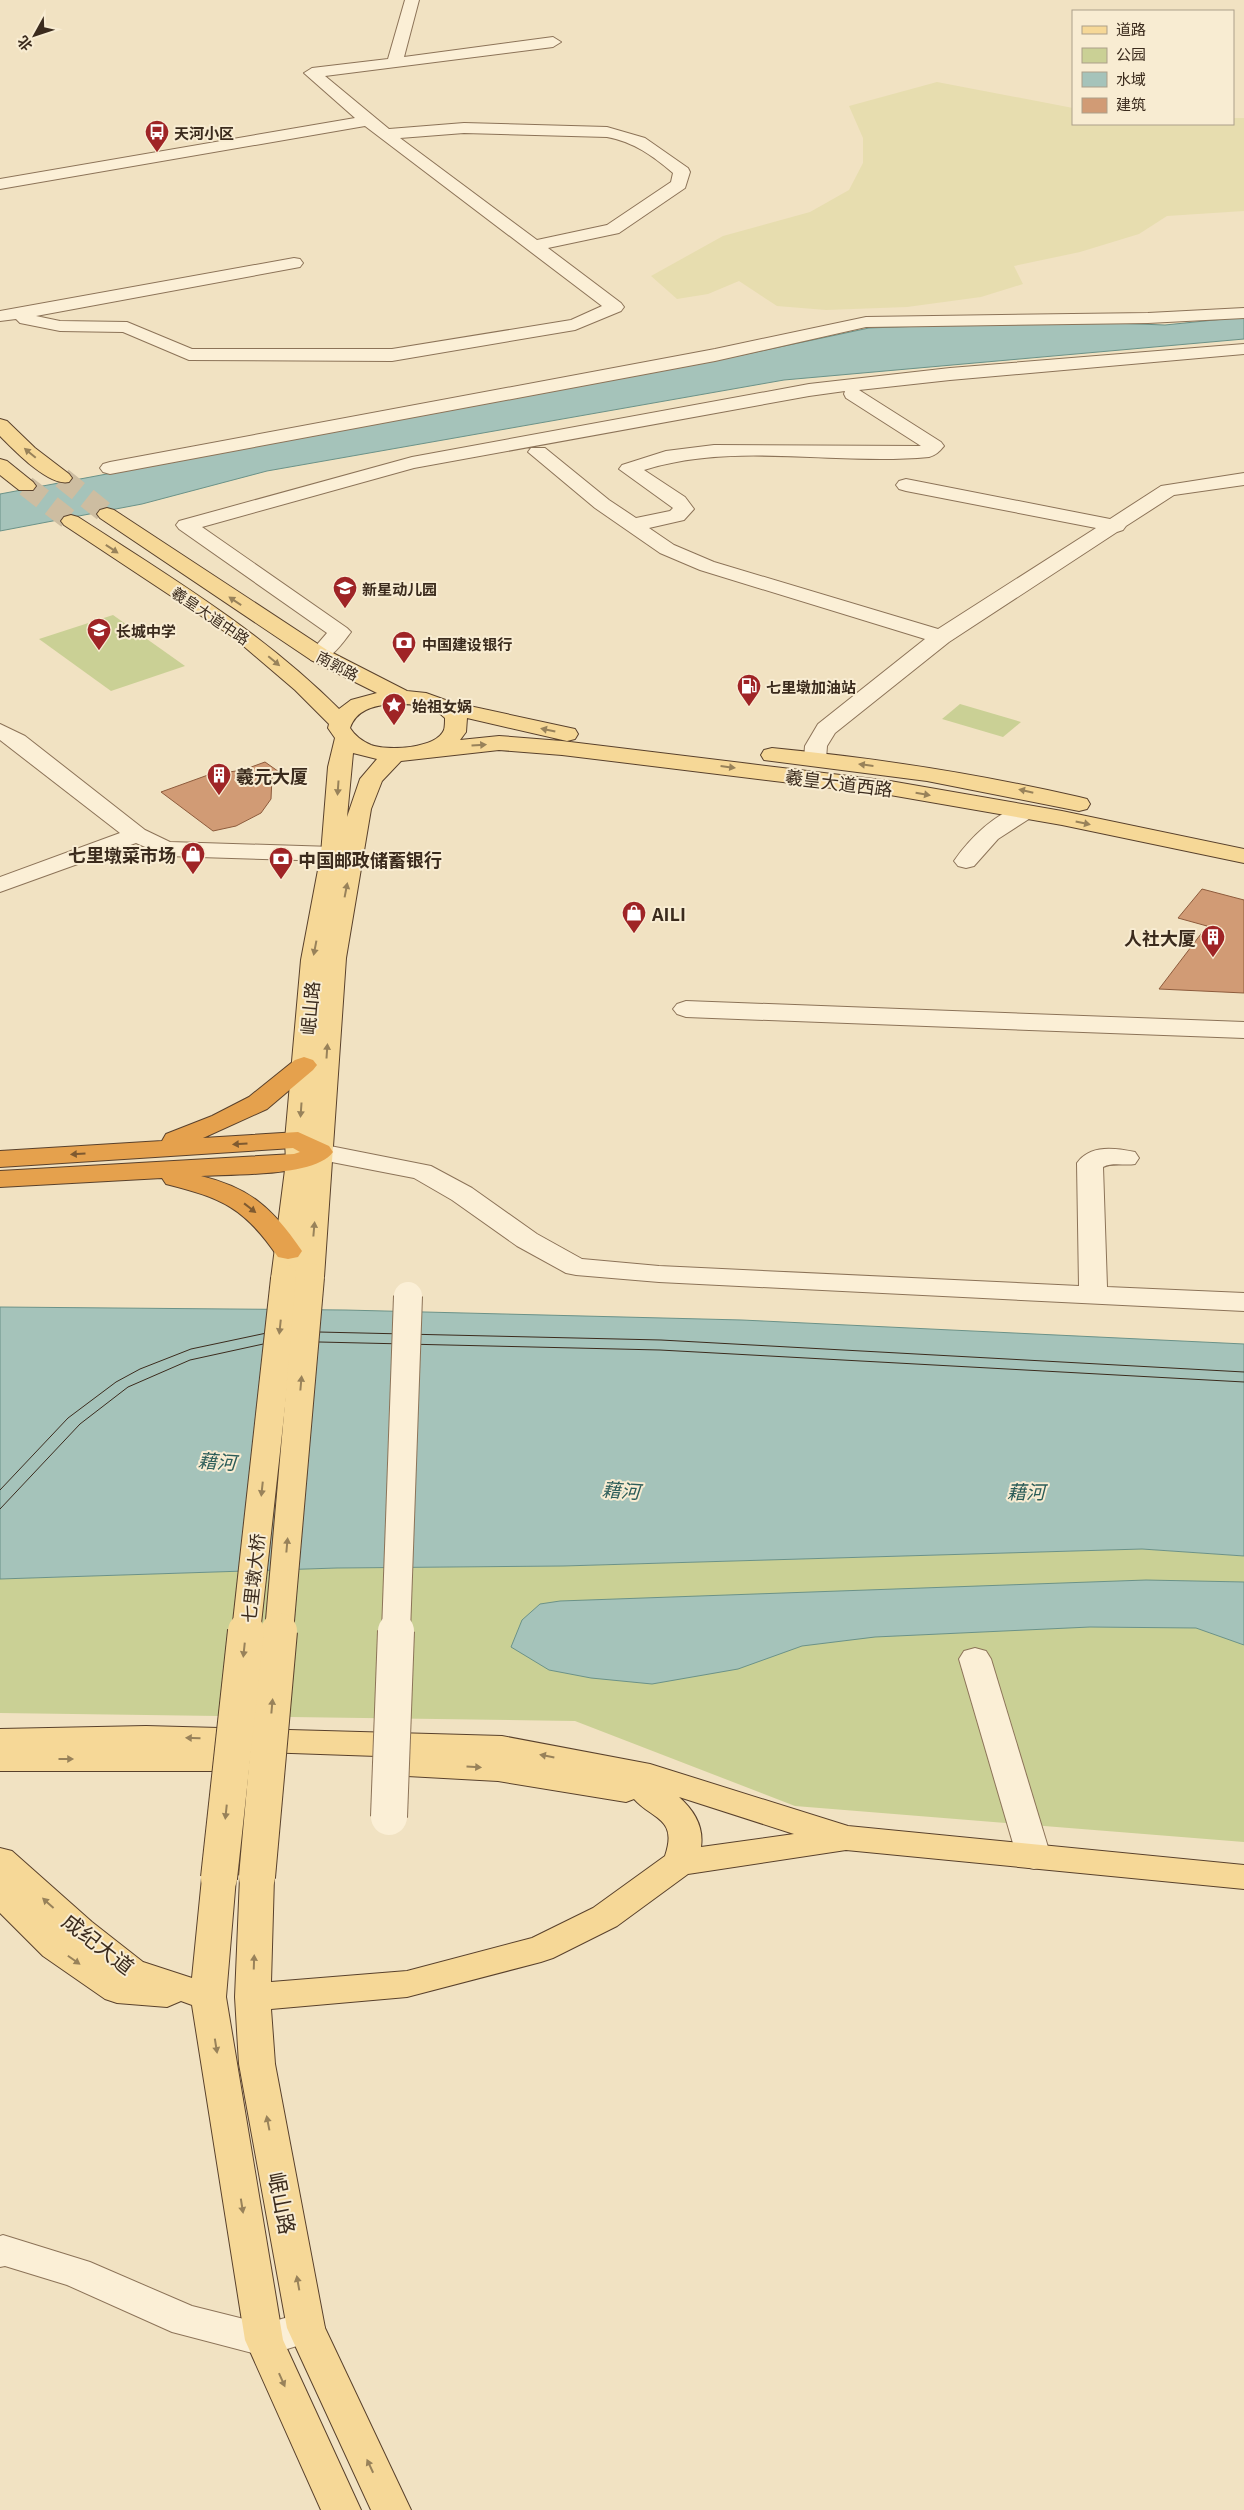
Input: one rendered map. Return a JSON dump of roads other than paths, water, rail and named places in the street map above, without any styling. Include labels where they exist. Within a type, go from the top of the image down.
[{"type":"highway","points":[[139,1162],[187,1136],[221,1122],[258,1103],[304,1065]]},
{"type":"highway","points":[[0,1179],[139,1162],[306,1152]]},
{"type":"highway","points":[[0,1159],[139,1162],[198,1182],[235,1196],[266,1220],[295,1269]]},
{"type":"main road","points":[[0,425],[28,452],[62,478]]},
{"type":"main road","points":[[0,464],[26,486]]},
{"type":"main road","name":"羲皇大道中路","points":[[107,514],[275,628]]},
{"type":"main road","name":"羲皇大道中路","points":[[72,521],[240,633],[303,686],[342,731],[370,752],[394,755]]},
{"type":"main road","name":"南郭路","points":[[275,628],[319,656],[402,697]]},
{"type":"main road","points":[[342,731],[350,711],[358,706],[378,699],[402,697]]},
{"type":"main road","name":"羲皇大道西路","points":[[402,697],[426,700],[445,707],[587,738],[638,745],[815,759],[916,770],[1015,789],[1244,842]]},
{"type":"main road","points":[[431,750],[448,740],[457,729],[456,717],[445,707]]},
{"type":"main road","name":"岷山路","points":[[306,1152],[304,1065],[313,960],[333,854],[342,731]]},
{"type":"main road","name":"羲皇大道西路","points":[[394,755],[499,743],[562,748],[890,788],[1024,812],[1244,856]]},
{"type":"main road","name":"岷山路","points":[[295,1269],[306,1152],[334,958],[360,809],[371,779],[394,755]]},
{"type":"main road","name":"七里墩大桥","points":[[257,1877],[295,1269]]},
{"type":"main road","name":"七里墩大桥","points":[[208,1998],[218,1878],[295,1269]]},
{"type":"main road","points":[[0,1740],[146,1737],[502,1748],[650,1776],[847,1838],[1244,1877]]},
{"type":"main road","points":[[0,1759],[326,1759],[498,1769],[648,1794],[814,1843]]},
{"type":"main road","points":[[648,1794],[666,1803],[679,1816],[686,1831],[686,1848],[679,1863]]},
{"type":"main road","points":[[253,1997],[408,1984],[541,1949],[605,1917],[679,1863],[847,1838]]},
{"type":"main road","name":"成纪大道","points":[[0,1860],[80,1931],[132,1972],[208,1998]]},
{"type":"main road","name":"岷山路","points":[[257,1877],[253,1997],[257,2064],[306,2328],[391,2510]]},
{"type":"main road","name":"成纪大道","points":[[0,1892],[55,1947],[117,1990],[208,1998]]},
{"type":"main road","points":[[208,1998],[264,2340],[341,2510]]},
{"type":"street","points":[[395,62],[412,0]]},
{"type":"street","points":[[21,313],[26,320],[60,326],[108,325],[127,327],[189,354],[392,355],[575,325],[615,307],[368,121],[312,73],[553,42]]},
{"type":"street","points":[[0,184],[368,121]]},
{"type":"street","points":[[385,134],[464,128],[624,134],[649,144],[682,172],[679,184],[665,196],[613,229],[534,246]]},
{"type":"street","points":[[0,316],[294,263]]},
{"type":"street","points":[[110,468],[715,355],[866,322],[1148,318],[1244,313]]},
{"type":"street","points":[[319,656],[340,632],[186,525],[412,463],[809,390],[950,374],[1244,349]]},
{"type":"street","points":[[632,525],[677,516],[684,509],[678,501],[629,469],[666,457],[714,451],[919,452],[929,451],[934,446],[853,394]]},
{"type":"street","points":[[538,452],[632,525],[667,549],[707,566],[941,637]]},
{"type":"street","points":[[815,759],[816,746],[826,729],[941,637],[1116,526],[1168,490],[1244,479]]},
{"type":"street","points":[[906,485],[1116,526]]},
{"type":"street","points":[[0,731],[17,742],[137,835],[166,849],[333,854]]},
{"type":"street","points":[[966,861],[990,834],[1024,812]]},
{"type":"street","points":[[0,885],[137,835]]},
{"type":"street","points":[[686,1010],[1244,1030]]},
{"type":"street","points":[[306,1152],[422,1172],[462,1194],[528,1240],[576,1267],[659,1274],[1244,1302]]},
{"type":"street","points":[[1093,1295],[1090,1163],[1105,1156],[1126,1158]]},
{"type":"street","points":[[389,1817],[408,1296]]},
{"type":"street","points":[[974,1659],[1034,1857]]},
{"type":"street","points":[[0,2252],[3,2250],[77,2273],[186,2321],[264,2340],[306,2328]]},
{"type":"water","points":[[1244,317],[1244,339],[784,380],[267,471],[142,504],[0,531],[0,494],[742,355],[869,328],[1059,321],[1165,325]]},
{"type":"water","name":"藉河","points":[[0,1307],[345,1310],[742,1320],[1244,1344],[1244,1556],[1142,1549],[563,1566],[337,1568],[0,1579]]},
{"type":"water","points":[[1146,1580],[1244,1582],[1244,1645],[1196,1628],[1090,1627],[875,1637],[802,1646],[738,1669],[652,1684],[591,1678],[549,1670],[511,1647],[522,1620],[540,1604],[560,1601]]},
{"type":"tunnel","points":[[62,478],[107,514]]},
{"type":"tunnel","points":[[26,486],[71,521]]},
{"type":"tram line","points":[[0,1490],[68,1418],[116,1382],[140,1369],[191,1349],[276,1331],[661,1340],[1244,1372]]},
{"type":"tram line","points":[[0,1509],[80,1424],[128,1387],[190,1360],[277,1341],[660,1350],[1244,1382]]},
{"type":"place","name":"天河小区","points":[[157,153]]},
{"type":"place","name":"新星动儿园","points":[[345,609]]},
{"type":"place","name":"长城中学","points":[[99,651]]},
{"type":"place","name":"中国建设银行","points":[[404,664]]},
{"type":"place","name":"七里墩加油站","points":[[749,707]]},
{"type":"place","name":"始祖女娲","points":[[394,726]]},
{"type":"place","name":"羲元大厦","points":[[219,796]]},
{"type":"place","name":"七里墩菜市场","points":[[193,875]]},
{"type":"place","name":"中国邮政储蓄银行","points":[[281,880]]},
{"type":"place","name":"AILI","points":[[634,934]]},
{"type":"place","name":"人社大厦","points":[[1213,958]]}]
